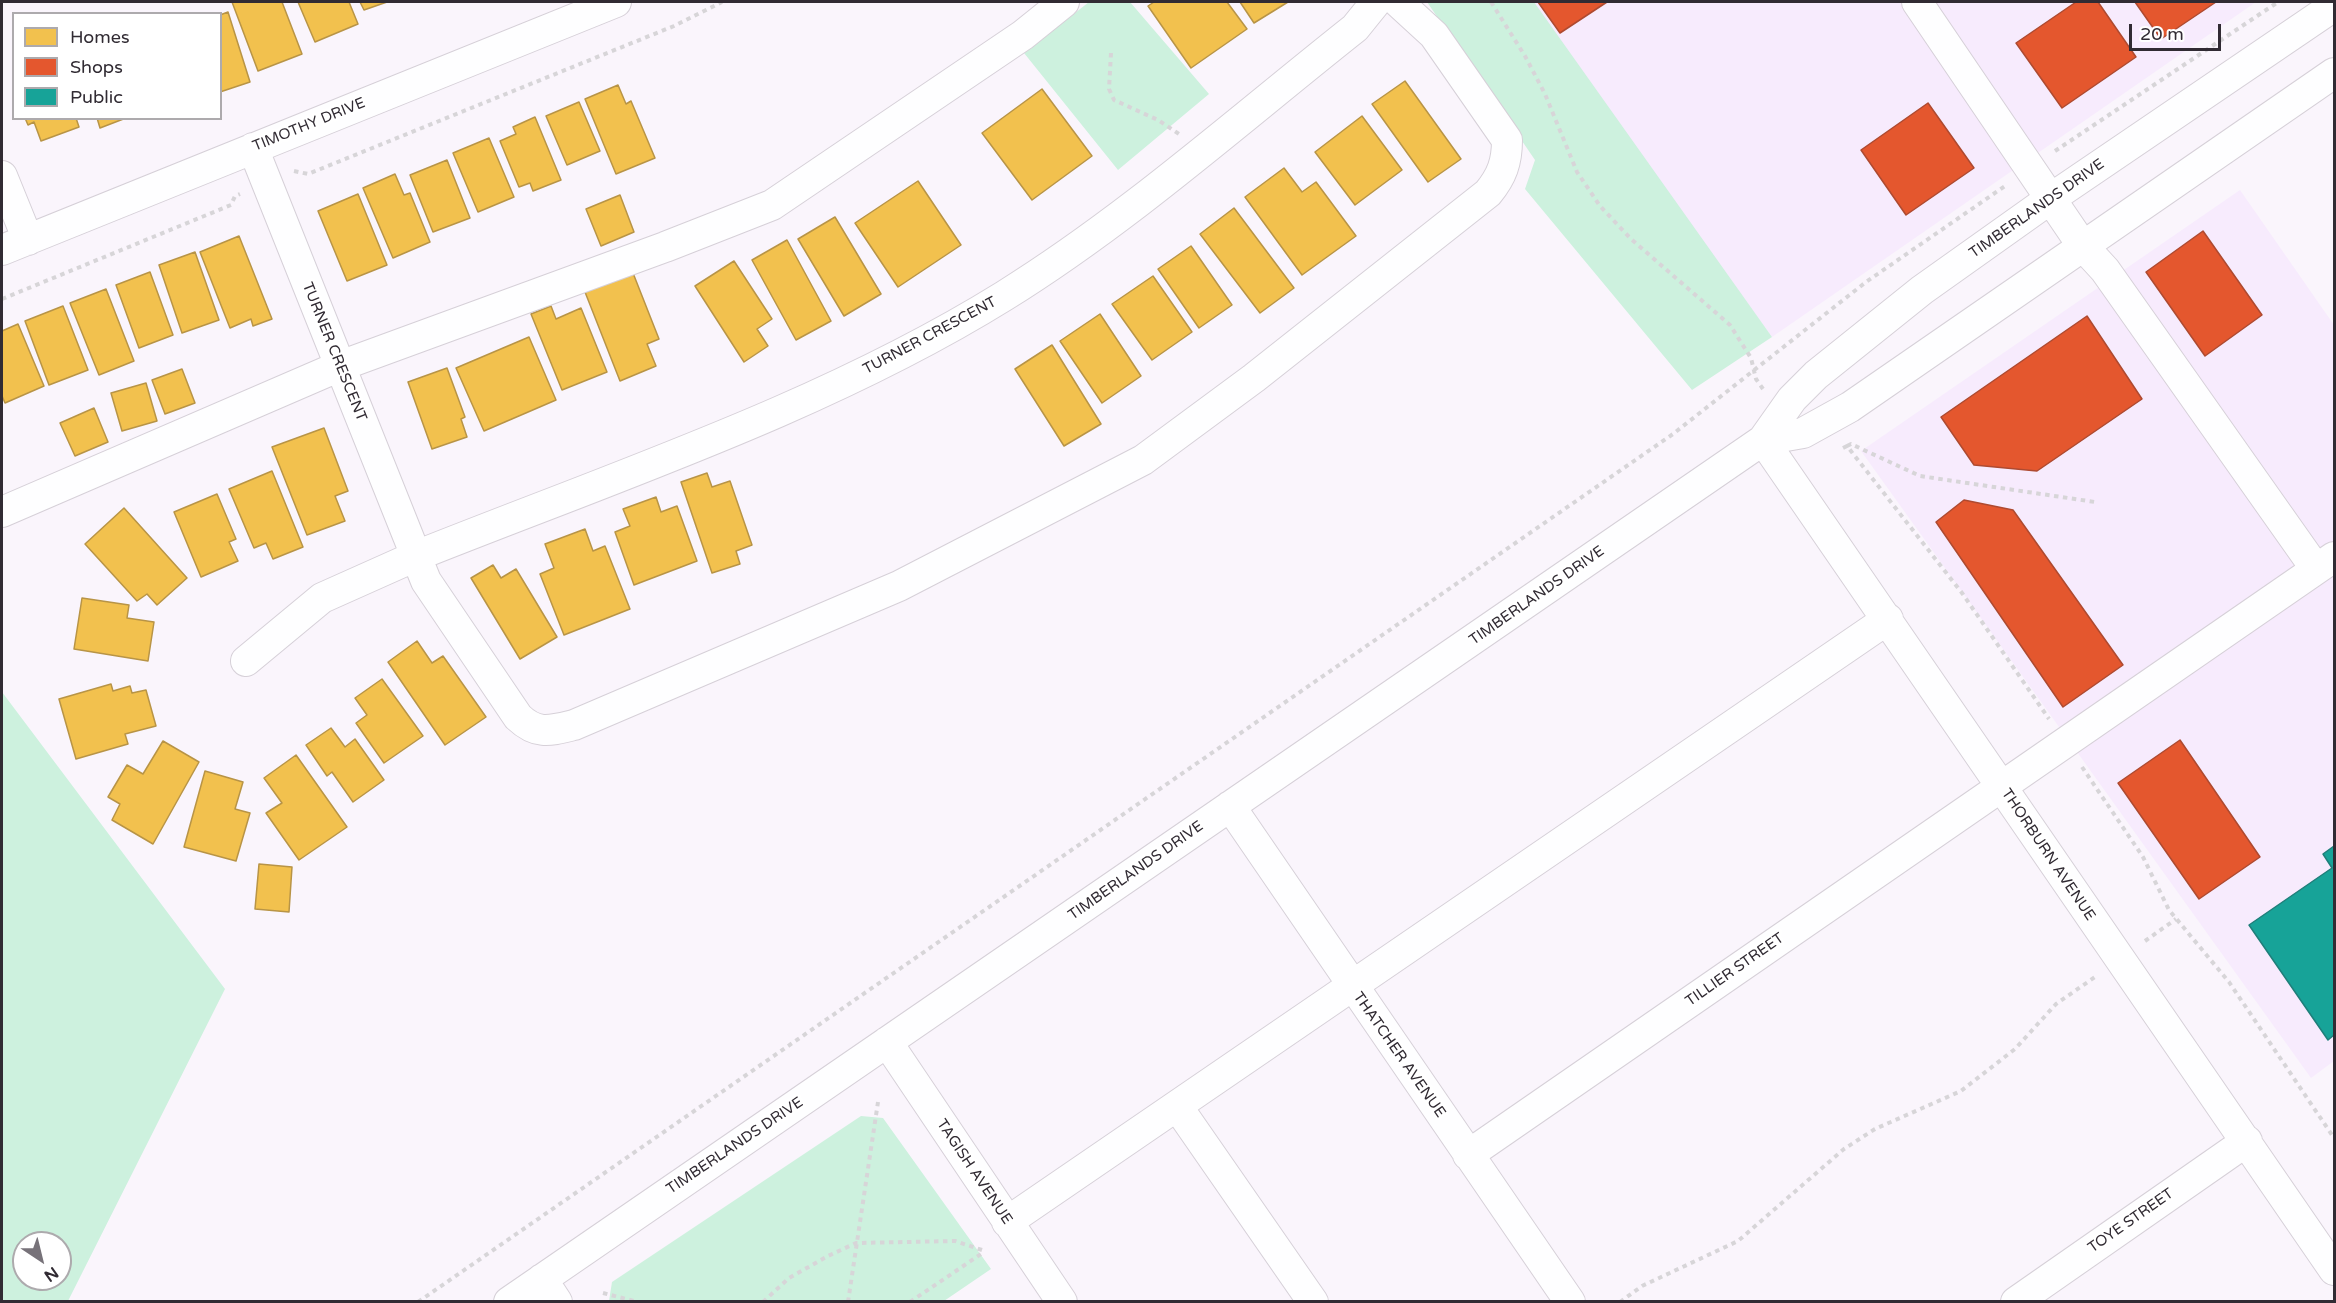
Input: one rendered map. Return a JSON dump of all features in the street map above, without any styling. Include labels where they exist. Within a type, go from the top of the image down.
[{"type":"street","name":"TIMOTHY DRIVE","points":[[15,245],[616,2]]},
{"type":"street","points":[[2,512],[340,366],[665,248],[772,205],[1023,35],[1064,2]]},
{"type":"street","name":"TURNER CRESCENT","points":[[246,661],[322,598],[416,556],[763,418],[919,344],[996,301],[1138,201],[1355,28],[1376,2]]},
{"type":"street","points":[[416,556],[426,581],[518,717],[531,729],[552,731],[574,725],[899,586],[1143,460],[1254,378],[1488,193],[1499,179],[1507,161],[1507,140],[1434,35],[1398,2]]},
{"type":"street","points":[[1917,2],[2082,245],[2104,270],[2325,563]]},
{"type":"street","name":"TIMBERLANDS DRIVE","points":[[508,1302],[549,1290],[887,1042],[1763,440],[1792,399],[1816,375],[1922,290],[2050,199],[2334,6]]},
{"type":"street","name":"TIMBERLANDS DRIVE","points":[[1763,440],[1803,433],[1850,407],[2334,73]]},
{"type":"street","name":"TURNER CRESCENT","points":[[253,148],[416,556]]},
{"type":"street","points":[[2,176],[15,245]]},
{"type":"street","name":"THORBURN AVENUE","points":[[1763,440],[2334,1270]]},
{"type":"street","name":"TILLIER STREET","points":[[1468,1155],[2325,563]]},
{"type":"street","points":[[1007,1222],[1888,619]]},
{"type":"street","name":"THATCHER AVENUE","points":[[1230,806],[1351,986],[1570,1302]]},
{"type":"street","name":"TAGISH AVENUE","points":[[887,1042],[1062,1302]]},
{"type":"street","points":[[1177,1106],[1313,1302]]},
{"type":"street","name":"TOYE STREET","points":[[2016,1302],[2247,1141]]},
{"type":"path","points":[[296,171],[308,174],[674,26],[722,2]]},
{"type":"path","points":[[1491,2],[1525,56],[1545,94],[1577,172],[1600,206],[1632,239],[1730,325],[1751,358],[1753,371],[1766,391]]},
{"type":"path","points":[[2065,145],[2278,2]]},
{"type":"path","points":[[1111,53],[1109,89],[1114,100],[1176,130],[1199,152]]},
{"type":"path","points":[[418,1302],[1672,434],[1753,371],[1802,329],[1995,192]]},
{"type":"path","points":[[2,299],[231,205],[235,196]]},
{"type":"path","points":[[1839,450],[1851,444],[1920,476],[2095,502]]},
{"type":"path","points":[[1847,446],[1962,593],[2143,857],[2169,910],[2229,982],[2334,1138]]},
{"type":"path","points":[[2136,947],[2176,919]]},
{"type":"path","points":[[1620,1302],[1651,1282],[1737,1241],[1844,1149],[1875,1129],[1961,1091],[1990,1071],[2056,1004],[2104,970]]},
{"type":"path","points":[[848,1302],[878,1102]]},
{"type":"path","points":[[763,1302],[789,1278],[856,1243],[955,1241],[985,1251],[910,1302]]},
{"type":"path","points":[[603,1293],[638,1302]]},
{"type":"shaded area","points":[[1527,2],[2256,2],[1772,337],[1562,54]]},
{"type":"shaded area","points":[[2240,190],[2334,325],[2334,1061],[2311,1078],[1861,451]]},
{"type":"green space","points":[[1089,2],[1130,2],[1209,94],[1118,170],[1024,53]]},
{"type":"green space","points":[[1427,2],[1534,2],[1772,337],[1692,390],[1525,189],[1535,160]]},
{"type":"green space","points":[[2,692],[225,989],[68,1301],[2,1301]]},
{"type":"green space","points":[[861,1116],[883,1118],[991,1269],[944,1301],[609,1301],[612,1282]]},
{"type":"building: Homes","points":[[232,2],[282,2],[302,54],[258,71]]},
{"type":"building: Homes","points":[[298,2],[349,2],[358,24],[315,42]]},
{"type":"building: Homes","points":[[360,2],[387,2],[364,10]]},
{"type":"building: Homes","points":[[1154,2],[1227,2],[1247,29],[1191,68],[1148,6]]},
{"type":"building: Homes","points":[[1240,2],[1288,2],[1254,23]]},
{"type":"building: Homes","points":[[228,12],[250,82],[222,91],[222,14]]},
{"type":"building: Homes","points":[[1405,81],[1461,159],[1428,182],[1372,104]]},
{"type":"building: Homes","points":[[618,85],[626,104],[631,101],[655,158],[616,174],[585,99]]},
{"type":"building: Homes","points":[[1042,89],[1092,156],[1032,200],[982,133]]},
{"type":"building: Homes","points":[[579,102],[600,151],[567,165],[546,116]]},
{"type":"building: Homes","points":[[1362,116],[1402,170],[1355,205],[1315,152]]},
{"type":"building: Homes","points":[[535,117],[561,180],[533,191],[530,183],[519,187],[500,141],[516,134],[513,127]]},
{"type":"building: Homes","points":[[26,120],[77,120],[79,127],[41,141],[34,122],[28,125]]},
{"type":"building: Homes","points":[[98,120],[121,120],[100,128]]},
{"type":"building: Homes","points":[[489,138],[514,197],[478,212],[453,153]]},
{"type":"building: Homes","points":[[447,160],[470,218],[433,232],[410,175]]},
{"type":"building: Homes","points":[[1284,168],[1302,192],[1316,182],[1356,236],[1302,275],[1245,197]]},
{"type":"building: Homes","points":[[395,174],[404,195],[410,193],[430,242],[393,258],[363,188]]},
{"type":"building: Homes","points":[[918,181],[961,245],[898,287],[855,223]]},
{"type":"building: Homes","points":[[358,194],[387,265],[347,281],[318,211]]},
{"type":"building: Homes","points":[[620,195],[634,232],[601,246],[586,209]]},
{"type":"building: Homes","points":[[1234,208],[1294,288],[1260,313],[1200,234]]},
{"type":"building: Homes","points":[[835,217],[881,294],[844,316],[798,239]]},
{"type":"building: Homes","points":[[239,236],[272,319],[253,326],[251,319],[230,328],[200,252]]},
{"type":"building: Homes","points":[[787,240],[831,321],[796,340],[752,260]]},
{"type":"building: Homes","points":[[1191,246],[1232,305],[1199,328],[1158,269]]},
{"type":"building: Homes","points":[[195,252],[219,320],[182,333],[159,265]]},
{"type":"building: Homes","points":[[734,261],[772,319],[757,329],[768,346],[744,362],[695,286]]},
{"type":"building: Homes","points":[[150,272],[173,335],[139,348],[116,285]]},
{"type":"building: Homes","points":[[633,273],[659,339],[647,344],[656,366],[620,381],[585,292]]},
{"type":"building: Homes","points":[[1153,276],[1192,332],[1152,360],[1112,304]]},
{"type":"building: Homes","points":[[106,289],[134,361],[99,375],[70,303]]},
{"type":"building: Homes","points":[[63,306],[88,370],[49,385],[25,321]]},
{"type":"building: Homes","points":[[551,306],[556,319],[581,308],[607,372],[562,390],[531,314]]},
{"type":"building: Homes","points":[[1100,314],[1141,376],[1102,403],[1060,341]]},
{"type":"building: Homes","points":[[18,324],[44,386],[5,403],[2,396],[2,331]]},
{"type":"building: Homes","points":[[529,337],[556,400],[484,431],[456,368]]},
{"type":"building: Homes","points":[[1052,345],[1101,424],[1064,446],[1015,369]]},
{"type":"building: Homes","points":[[447,368],[465,417],[461,419],[467,437],[432,449],[408,382]]},
{"type":"building: Homes","points":[[182,369],[195,403],[165,414],[152,380]]},
{"type":"building: Homes","points":[[146,383],[157,421],[122,431],[111,393]]},
{"type":"building: Homes","points":[[94,408],[108,442],[75,456],[60,423]]},
{"type":"building: Homes","points":[[324,428],[348,491],[335,496],[345,521],[307,535],[272,447]]},
{"type":"building: Homes","points":[[272,471],[303,547],[273,559],[266,543],[254,548],[229,489]]},
{"type":"building: Homes","points":[[707,473],[712,487],[730,481],[752,545],[736,551],[740,564],[712,573],[681,482]]},
{"type":"building: Homes","points":[[217,494],[236,539],[229,542],[238,561],[201,577],[174,512]]},
{"type":"building: Homes","points":[[656,497],[661,512],[677,506],[697,561],[634,585],[615,532],[630,526],[623,509]]},
{"type":"building: Homes","points":[[124,508],[187,578],[157,605],[147,594],[137,601],[85,544]]},
{"type":"building: Homes","points":[[585,529],[593,551],[605,546],[630,609],[564,635],[540,574],[554,568],[545,544]]},
{"type":"building: Homes","points":[[493,565],[501,578],[516,569],[557,637],[520,659],[471,578]]},
{"type":"building: Homes","points":[[82,598],[129,605],[127,618],[154,622],[148,661],[74,649]]},
{"type":"building: Homes","points":[[417,641],[432,663],[443,656],[486,717],[445,745],[388,662]]},
{"type":"building: Homes","points":[[382,679],[423,736],[384,763],[356,723],[367,715],[355,698]]},
{"type":"building: Homes","points":[[111,684],[113,691],[130,686],[132,693],[146,690],[156,726],[125,734],[128,744],[76,759],[59,699]]},
{"type":"building: Homes","points":[[331,728],[345,747],[355,739],[384,780],[353,802],[332,772],[327,776],[306,745]]},
{"type":"building: Homes","points":[[163,741],[199,762],[153,844],[112,820],[120,804],[108,797],[127,765],[143,774]]},
{"type":"building: Homes","points":[[296,755],[347,827],[299,860],[266,813],[282,803],[264,778]]},
{"type":"building: Homes","points":[[205,771],[243,782],[235,809],[250,813],[236,861],[184,847]]},
{"type":"building: Homes","points":[[259,864],[292,867],[289,912],[255,909]]},
{"type":"building: Shops","points":[[1538,2],[1607,2],[1560,33]]},
{"type":"building: Shops","points":[[2076,2],[2098,2],[2136,57],[2062,108],[2016,43]]},
{"type":"building: Shops","points":[[2135,2],[2216,2],[2161,39]]},
{"type":"building: Shops","points":[[1928,103],[1974,168],[1906,215],[1861,150]]},
{"type":"building: Shops","points":[[2203,231],[2262,315],[2205,356],[2146,272]]},
{"type":"building: Shops","points":[[2087,316],[2142,399],[2037,471],[1974,465],[1941,417]]},
{"type":"building: Shops","points":[[1964,500],[2013,510],[2123,665],[2063,707],[1936,522]]},
{"type":"building: Shops","points":[[2180,740],[2260,857],[2199,899],[2118,783]]},
{"type":"building: Public","points":[[2334,846],[2334,1035],[2328,1040],[2249,925],[2332,868],[2323,854]]}]
